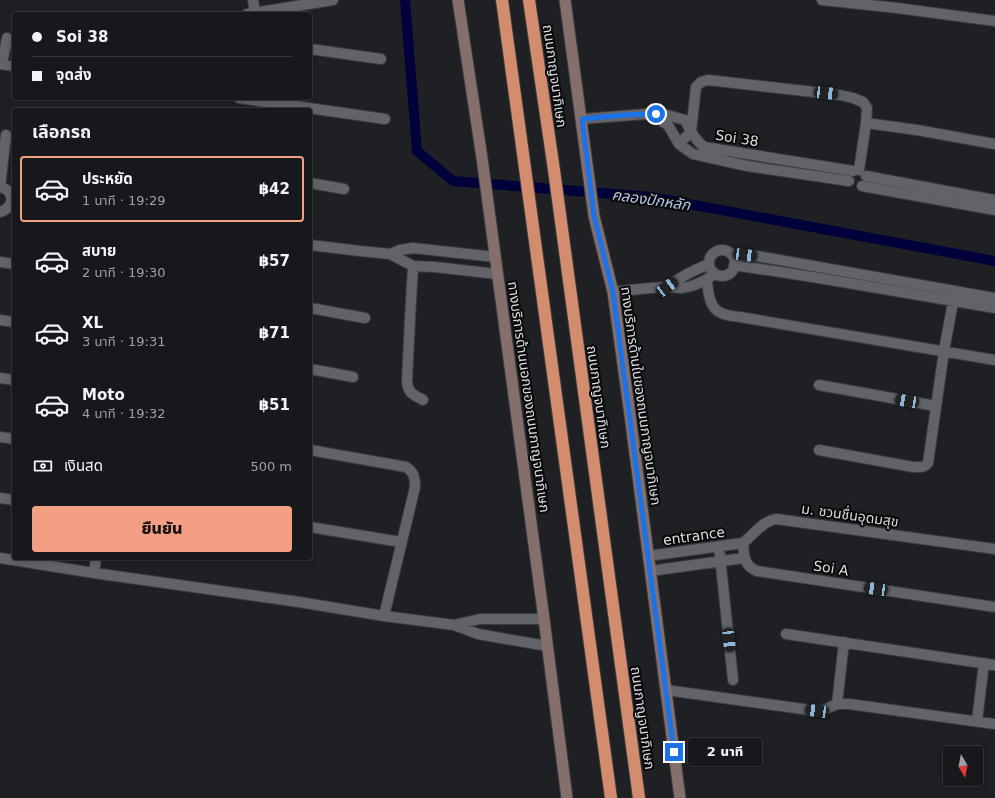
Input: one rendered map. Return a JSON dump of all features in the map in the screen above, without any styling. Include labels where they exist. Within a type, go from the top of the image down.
[{"type":"highway","points":[[502,0],[611,798]]},
{"type":"highway","name":"ถนนกาญจนาภิเษก","points":[[528,0],[554,170],[639,798]]},
{"type":"main road","name":"ทางบริการด้านนอกของถนนกาญจนาภิเษก","points":[[458,0],[482,158],[567,798]]},
{"type":"main road","name":"ทางบริการด้านในของถนนกาญจนาภิเษก","points":[[566,0],[594,216],[613,292],[680,798]]},
{"type":"street","points":[[252,12],[253,0]]},
{"type":"street","points":[[264,12],[333,0]]},
{"type":"street","points":[[822,0],[898,4],[995,21]]},
{"type":"street","points":[[7,38],[1,64],[12,66]]},
{"type":"street","points":[[312,49],[381,59]]},
{"type":"street","points":[[679,144],[691,132],[694,94],[696,86],[701,82],[708,80],[840,95],[862,102],[867,108],[859,172],[866,181],[862,186]]},
{"type":"street","points":[[253,100],[309,108]]},
{"type":"street","points":[[312,108],[385,119]]},
{"type":"street","name":"Soi 38","points":[[582,119],[638,114],[668,115],[685,120],[703,151],[859,172],[995,200]]},
{"type":"street","points":[[656,114],[668,126],[679,144],[693,154],[703,151],[748,166],[849,181]]},
{"type":"street","points":[[866,123],[917,130],[995,144]]},
{"type":"street","points":[[7,135],[0,187],[6,189],[12,197]]},
{"type":"street","points":[[859,172],[850,174],[848,177],[852,186],[859,188],[862,186],[995,210]]},
{"type":"street","points":[[312,183],[344,189]]},
{"type":"street","points":[[0,212],[4,212],[12,202]]},
{"type":"street","points":[[312,245],[360,252],[390,254],[413,266],[497,274]]},
{"type":"street","points":[[390,254],[400,250],[413,248],[495,257]]},
{"type":"street","points":[[435,267],[436,251]]},
{"type":"street","points":[[995,298],[757,256],[732,255],[724,251],[715,253],[709,264],[711,277],[708,291],[710,300],[714,308],[719,313],[728,316],[995,360]]},
{"type":"street","points":[[613,292],[667,287],[687,287],[711,277],[724,276],[733,270],[734,262],[732,255]]},
{"type":"street","points":[[0,262],[12,264]]},
{"type":"street","points":[[667,287],[684,275],[709,264]]},
{"type":"street","points":[[734,265],[995,308]]},
{"type":"street","points":[[413,266],[407,382],[409,392],[423,400]]},
{"type":"street","points":[[819,278],[821,267]]},
{"type":"street","points":[[819,450],[913,467],[926,466],[928,463],[944,352],[955,291]]},
{"type":"street","points":[[312,308],[365,318]]},
{"type":"street","points":[[0,320],[12,322]]},
{"type":"street","points":[[312,369],[353,377]]},
{"type":"street","points":[[0,378],[12,380]]},
{"type":"street","points":[[819,386],[936,406]]},
{"type":"street","points":[[0,437],[12,439]]},
{"type":"street","points":[[312,450],[406,467],[413,473],[415,487],[384,616]]},
{"type":"street","points":[[0,498],[12,500]]},
{"type":"street","name":"ม. ชวนชื่นอุดมสุข","points":[[743,543],[766,522],[776,519],[995,549]]},
{"type":"street","points":[[312,526],[401,542]]},
{"type":"street","points":[[650,570],[744,558],[743,543]]},
{"type":"street","name":"entrance","points":[[648,556],[743,543]]},
{"type":"street","points":[[719,547],[733,680]]},
{"type":"street","points":[[0,558],[12,560]]},
{"type":"street","name":"Soi A","points":[[744,558],[752,569],[757,572],[995,607]]},
{"type":"street","points":[[13,560],[384,616],[454,625],[478,634],[547,646]]},
{"type":"street","points":[[94,573],[96,560]]},
{"type":"street","points":[[454,625],[480,619],[544,618]]},
{"type":"street","points":[[786,634],[995,665]]},
{"type":"street","points":[[837,704],[844,642]]},
{"type":"street","points":[[977,721],[984,664]]},
{"type":"street","points":[[666,690],[817,711],[824,710],[837,704],[849,704],[995,724]]},
{"type":"waterway","name":"คลองปักหลัก","points":[[405,0],[417,151],[453,181],[651,197],[995,261]]},
{"type":"route","points":[[656,114],[582,119],[594,216],[613,292],[674,752]]}]
